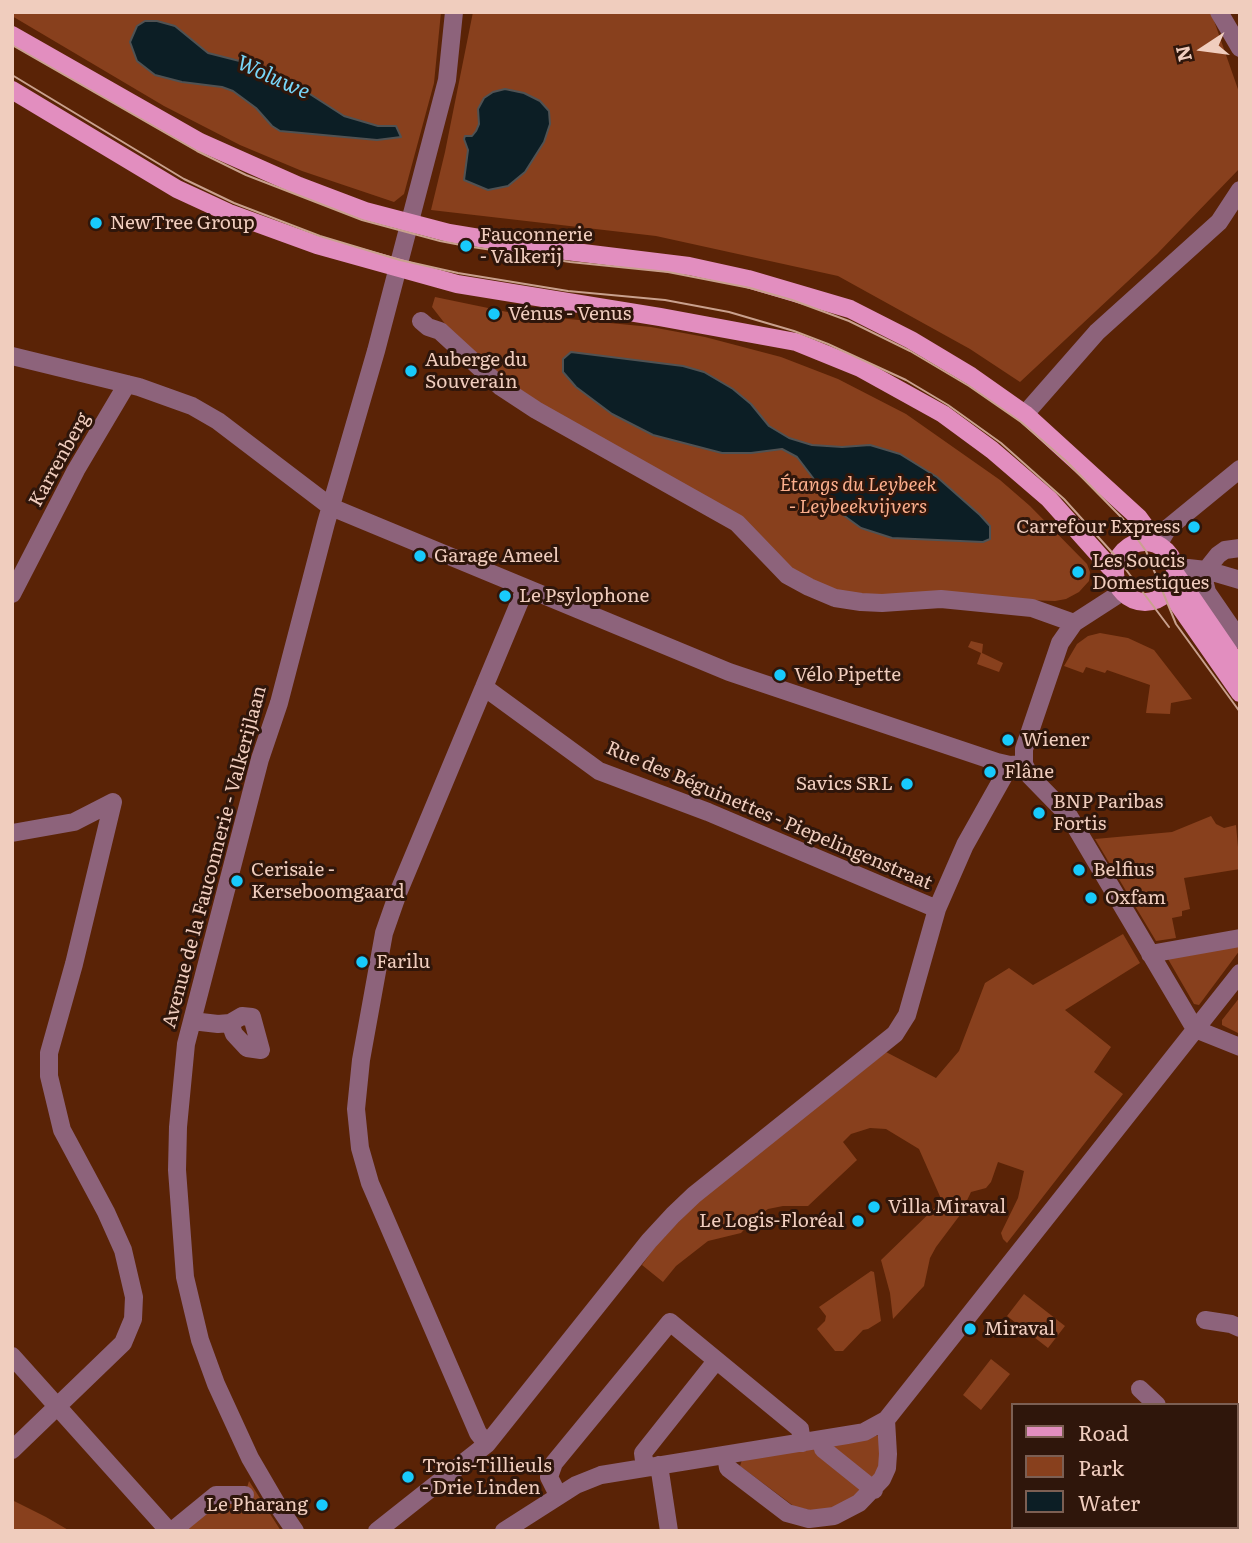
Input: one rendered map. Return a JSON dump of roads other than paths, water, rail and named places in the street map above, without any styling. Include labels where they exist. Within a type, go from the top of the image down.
[{"type":"main road","points":[[12,35],[188,135],[250,166],[365,211],[449,233],[534,247],[689,266],[793,291],[850,309],[911,340],[971,376],[1025,414],[1139,519],[1154,543],[1170,555],[1172,582],[1240,693]]},
{"type":"main road","points":[[12,90],[177,189],[281,233],[457,284],[796,342],[860,368],[943,414],[992,450],[1049,499],[1132,600],[1147,603],[1159,599],[1172,582]]},
{"type":"main road","points":[[1118,583],[1118,559],[1125,550],[1138,543],[1154,543]]},
{"type":"main road","points":[[1172,582],[1240,668]]},
{"type":"street","name":"Avenue de la Fauconnerie - Valkerijlaan","points":[[295,1531],[250,1458],[216,1384],[200,1340],[185,1277],[177,1170],[186,1044],[260,759],[279,703],[398,269],[447,80],[454,12]]},
{"type":"street","points":[[1219,12],[1240,48]]},
{"type":"street","points":[[1025,414],[1097,332],[1219,222],[1240,190]]},
{"type":"street","points":[[421,321],[440,331],[501,387],[536,411],[737,523],[788,575],[809,587],[835,598],[861,602],[941,599],[982,602],[1032,608],[1070,621]]},
{"type":"street","points":[[12,356],[172,397],[218,421],[331,507],[729,672],[1017,764],[1062,807],[1195,1029],[1240,1047]]},
{"type":"street","name":"Karrenberg","points":[[12,594],[76,470],[127,384]]},
{"type":"street","points":[[1154,543],[1168,528],[1240,469]]},
{"type":"street","points":[[1240,548],[1225,550],[1218,555],[1206,570],[1204,580],[1207,592],[1240,640]]},
{"type":"street","points":[[1172,582],[1188,568],[1240,580]]},
{"type":"street","points":[[1070,621],[1069,614],[1118,583]]},
{"type":"street","points":[[487,1444],[478,1433],[370,1183],[360,1148],[356,1109],[361,1060],[384,933],[398,893],[525,589]]},
{"type":"street","points":[[377,1531],[487,1444],[649,1241],[673,1215],[694,1195],[895,1034],[907,1015],[937,909],[965,845],[1024,749],[1060,643],[1062,625],[1070,621]]},
{"type":"street","name":"Rue des Béguinettes - Piepelingenstraat","points":[[484,687],[599,771],[720,817],[937,909]]},
{"type":"street","points":[[12,833],[74,822],[113,802],[74,964],[48,1053],[49,1076],[62,1130],[123,1250],[134,1297],[133,1319],[123,1343],[12,1450]]},
{"type":"street","points":[[1150,954],[1240,938]]},
{"type":"street","points":[[504,1531],[523,1524],[558,1495],[601,1475],[864,1432],[886,1420],[1240,974]]},
{"type":"street","points":[[192,1021],[230,1023]]},
{"type":"street","points":[[1205,1320],[1240,1328]]},
{"type":"street","points":[[558,1495],[549,1476],[554,1463],[670,1322],[800,1429],[802,1443]]},
{"type":"street","points":[[12,1356],[170,1531],[215,1495],[245,1495]]},
{"type":"street","points":[[669,1531],[652,1466],[643,1453],[716,1361]]},
{"type":"street","points":[[726,1455],[728,1468],[787,1513],[803,1519],[820,1519],[841,1513],[859,1503],[883,1479],[887,1468],[886,1420]]},
{"type":"street","points":[[822,1440],[823,1449],[874,1490]]},
{"type":"water","name":"Woluwe","points":[[145,21],[175,26],[208,53],[271,69],[344,116],[378,126],[396,126],[401,137],[377,140],[280,131],[233,91],[155,75],[137,61],[130,42],[137,26]]},
{"type":"water","points":[[505,89],[524,93],[540,101],[549,111],[550,124],[544,142],[525,172],[508,186],[488,190],[464,180],[468,150],[464,139],[476,131],[479,124],[478,109],[484,98]]},
{"type":"water","points":[[571,352],[683,366],[704,372],[733,389],[751,404],[769,426],[789,438],[812,445],[870,445],[900,454],[937,477],[980,515],[990,526],[990,539],[983,542],[892,538],[861,528],[839,512],[797,457],[782,449],[722,453],[653,435],[612,414],[576,387],[563,372],[563,359]]},
{"type":"tram line","points":[[12,45],[197,151],[246,175],[362,220],[466,246],[570,262],[668,272],[750,288],[849,321],[910,351],[969,386],[1021,422],[1066,461],[1123,519],[1146,551],[1176,624],[1240,712]]},
{"type":"tram line","points":[[12,75],[184,179],[234,203],[320,236],[400,260],[458,273],[568,291],[665,300],[729,312],[828,344],[906,380],[948,405],[1001,443],[1064,499],[1118,559],[1169,627]]},
{"type":"place","name":"NewTree Group","points":[[96,223]]},
{"type":"place","name":"Fauconnerie - Valkerij","points":[[466,246]]},
{"type":"place","name":"Vénus - Venus","points":[[494,314]]},
{"type":"place","name":"Auberge du Souverain","points":[[411,371]]},
{"type":"place","name":"Carrefour Express","points":[[1194,527]]},
{"type":"place","name":"Garage Ameel","points":[[420,556]]},
{"type":"place","name":"Les Soucis Domestiques","points":[[1078,572]]},
{"type":"place","name":"Le Psylophone","points":[[505,596]]},
{"type":"place","name":"Vélo Pipette","points":[[780,675]]},
{"type":"place","name":"Wiener","points":[[1008,740]]},
{"type":"place","name":"Flâne","points":[[990,772]]},
{"type":"place","name":"Savics SRL","points":[[907,784]]},
{"type":"place","name":"BNP Paribas Fortis","points":[[1039,813]]},
{"type":"place","name":"Belfius","points":[[1079,870]]},
{"type":"place","name":"Cerisaie - Kerseboomgaard","points":[[237,881]]},
{"type":"place","name":"Oxfam","points":[[1091,898]]},
{"type":"place","name":"Farilu","points":[[362,962]]},
{"type":"place","name":"Villa Miraval","points":[[874,1207]]},
{"type":"place","name":"Le Logis-Floréal","points":[[858,1221]]},
{"type":"place","name":"Miraval","points":[[970,1329]]},
{"type":"place","name":"Trois-Tillieuls - Drie Linden","points":[[408,1477]]},
{"type":"place","name":"Le Pharang","points":[[322,1505]]},
{"type":"park label","name":"Étangs du Leybeek - Leybeekvijvers","points":[[858,496]]}]
